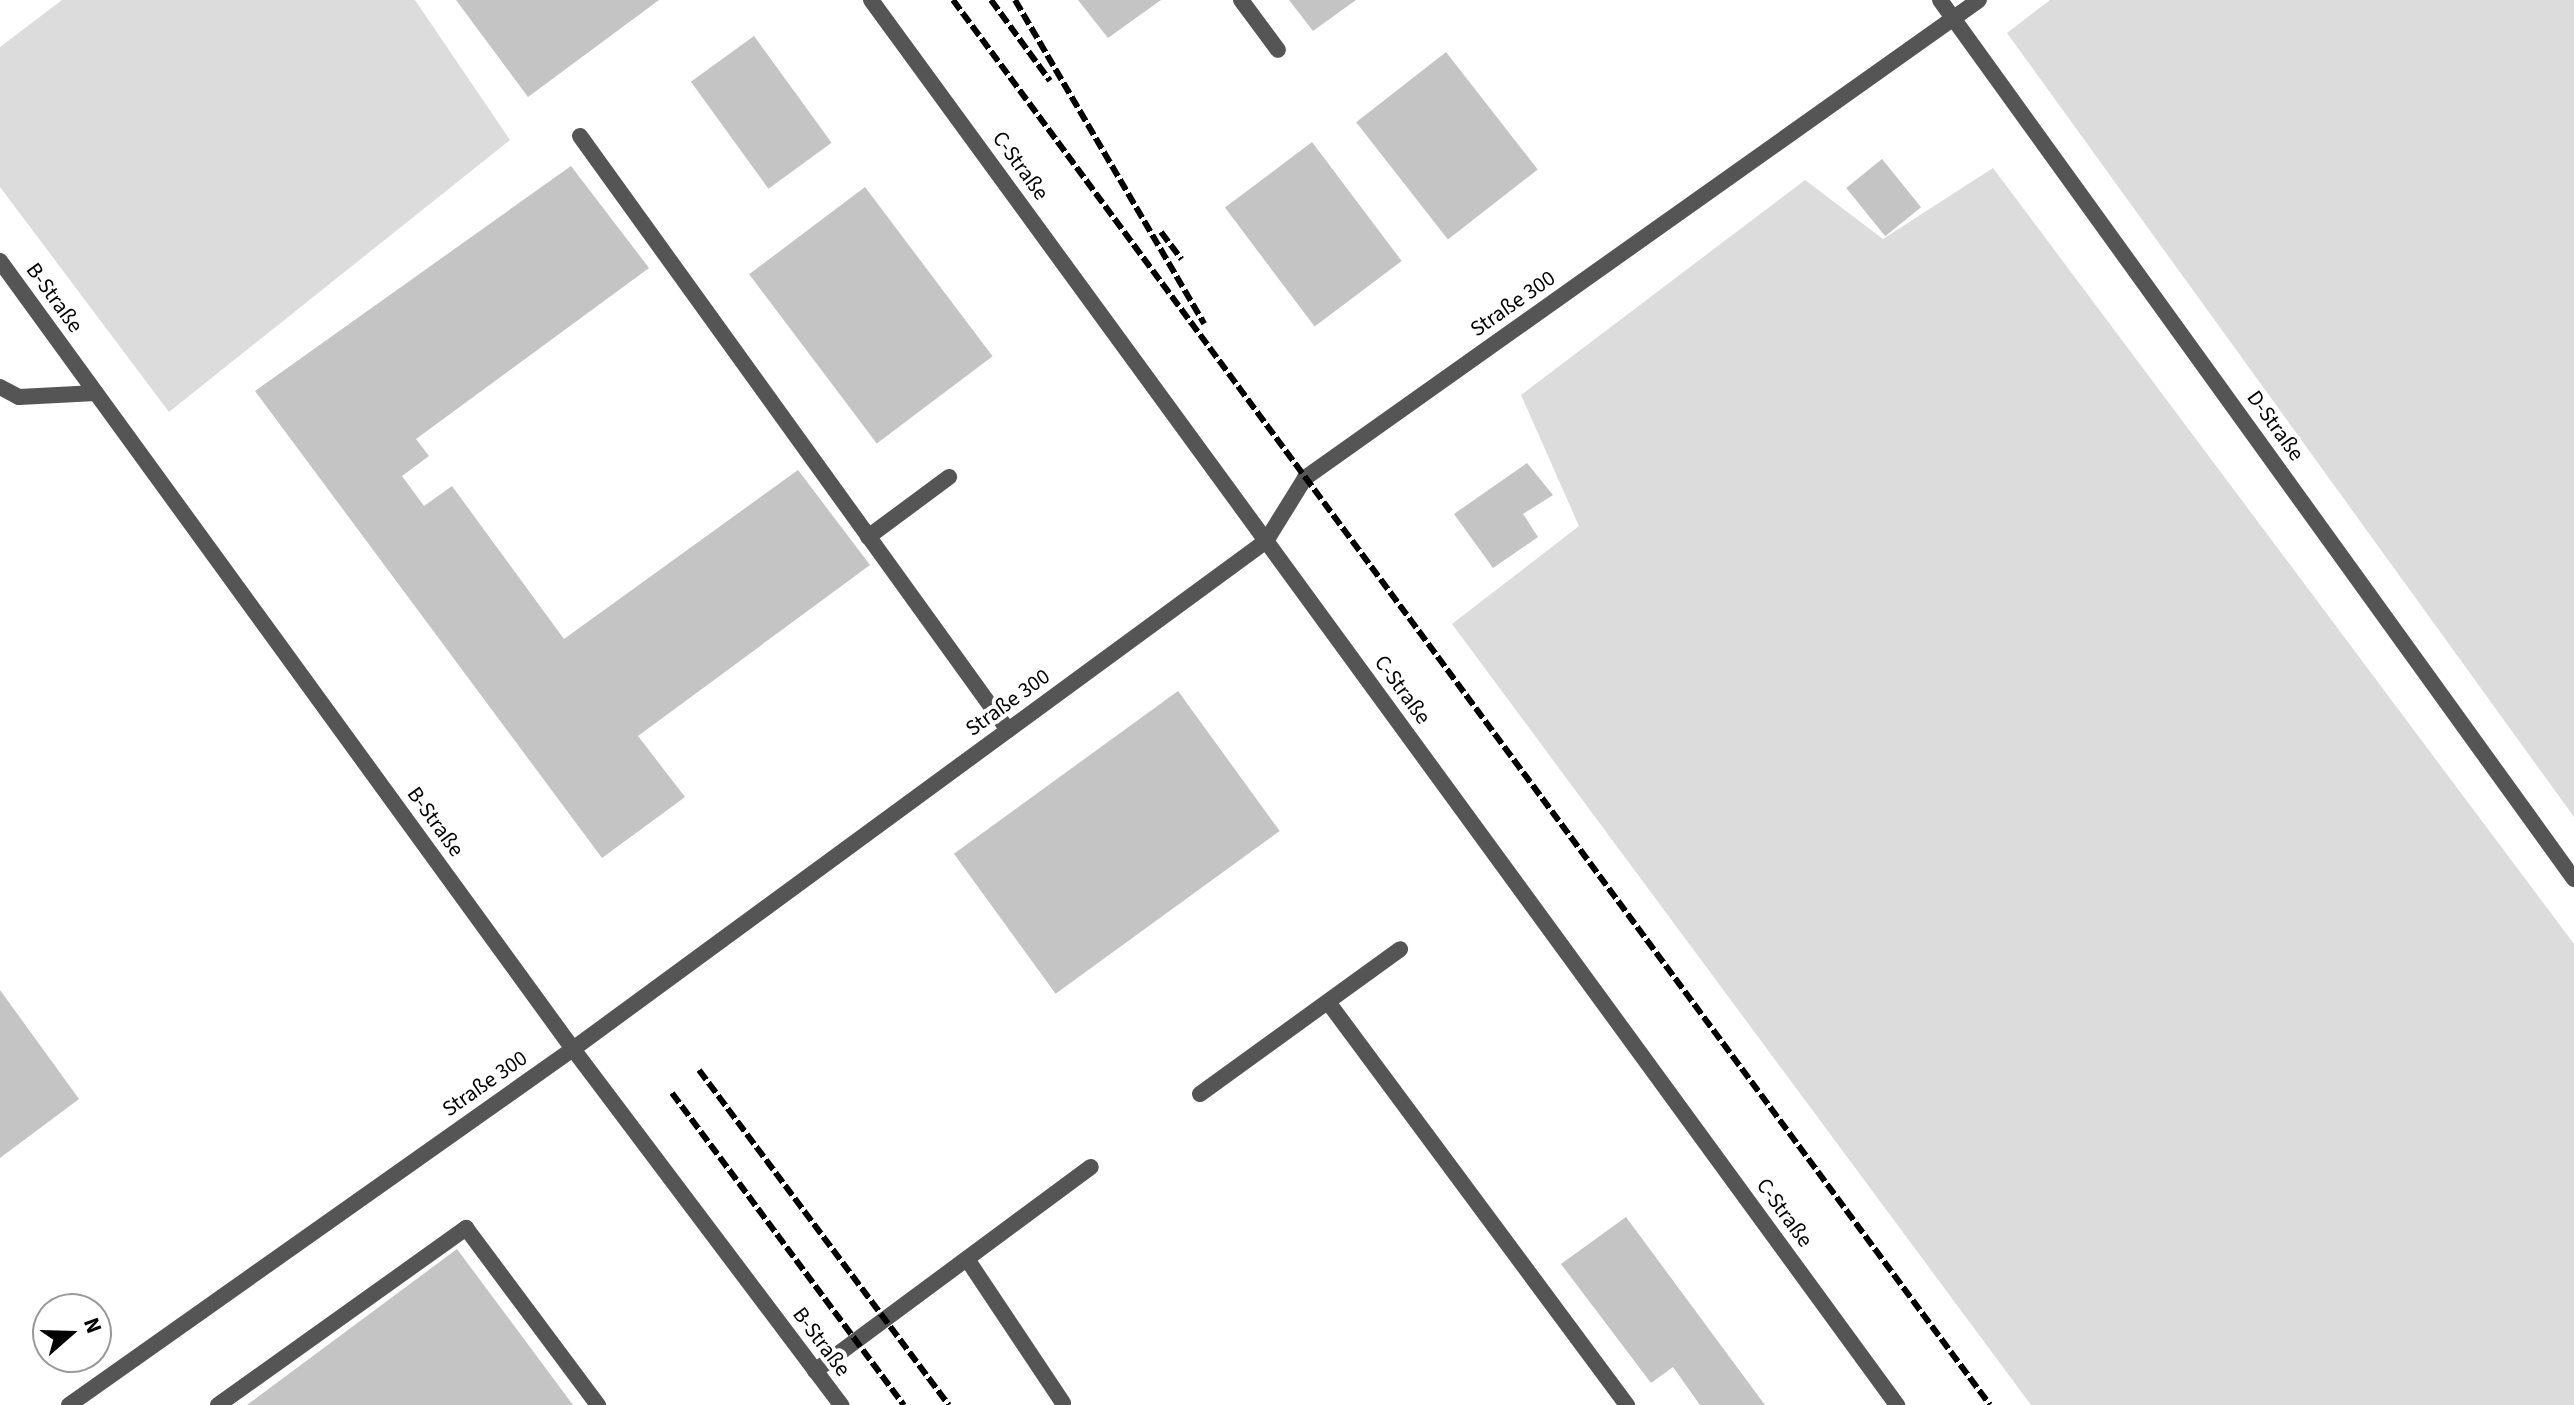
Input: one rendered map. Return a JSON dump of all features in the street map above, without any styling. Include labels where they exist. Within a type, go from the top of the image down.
[{"type":"lane","name":"C-Straße","points":[[871,0],[1897,1405]]},
{"type":"lane","points":[[1241,0],[1278,50]]},
{"type":"lane","name":"D-Straße","points":[[1940,0],[2574,879]]},
{"type":"lane","name":"Straße 300","points":[[69,1405],[573,1049],[1266,541],[1305,478],[1979,0]]},
{"type":"lane","points":[[580,136],[1008,730]]},
{"type":"lane","name":"B-Straße","points":[[0,261],[573,1049],[841,1405]]},
{"type":"lane","points":[[0,387],[19,397],[96,393]]},
{"type":"lane","points":[[868,537],[949,477]]},
{"type":"lane","points":[[1200,1094],[1400,949]]},
{"type":"lane","points":[[1328,1002],[1627,1405]]},
{"type":"lane","points":[[815,1371],[1091,1167]]},
{"type":"lane","points":[[218,1405],[466,1228],[598,1405]]},
{"type":"lane","points":[[967,1259],[1063,1403]]},
{"type":"shaded area","points":[[62,0],[415,0],[510,140],[169,412],[0,187],[0,47]]},
{"type":"shaded area","points":[[2050,0],[2574,0],[2574,817],[2007,33]]},
{"type":"shaded area","points":[[1993,168],[2574,944],[2574,1405],[2031,1405],[1452,624],[1579,526],[1521,395],[1805,180],[1883,239]]},
{"type":"building","points":[[456,0],[659,0],[528,97]]},
{"type":"building","points":[[1078,0],[1161,0],[1108,38]]},
{"type":"building","points":[[1289,0],[1356,0],[1313,31]]},
{"type":"building","points":[[754,36],[832,143],[768,189],[691,82]]},
{"type":"building","points":[[1446,52],[1538,169],[1448,240],[1356,122]]},
{"type":"building","points":[[1312,142],[1402,261],[1315,327],[1225,208]]},
{"type":"building","points":[[1882,159],[1921,207],[1885,236],[1846,188]]},
{"type":"building","points":[[571,166],[649,268],[416,439],[429,456],[402,476],[424,506],[452,486],[564,639],[798,470],[870,565],[638,736],[685,797],[602,858],[255,391]]},
{"type":"building","points":[[865,187],[993,356],[877,444],[749,274]]},
{"type":"building","points":[[1527,463],[1553,495],[1523,514],[1538,537],[1493,568],[1454,514]]},
{"type":"building","points":[[1178,691],[1280,831],[1056,994],[954,854]]},
{"type":"building","points":[[0,990],[79,1099],[0,1158]]},
{"type":"building","points":[[1626,1217],[1765,1405],[1700,1405],[1673,1367],[1651,1383],[1561,1264]]},
{"type":"building","points":[[457,1249],[573,1405],[247,1405]]},
{"type":"railway","points":[[953,0],[1990,1405]]},
{"type":"railway","points":[[991,0],[1050,81]]},
{"type":"railway","points":[[1015,0],[1204,324]]},
{"type":"railway","points":[[1161,232],[1181,259]]},
{"type":"railway","points":[[699,1070],[949,1405]]},
{"type":"railway","points":[[672,1093],[904,1405]]}]
